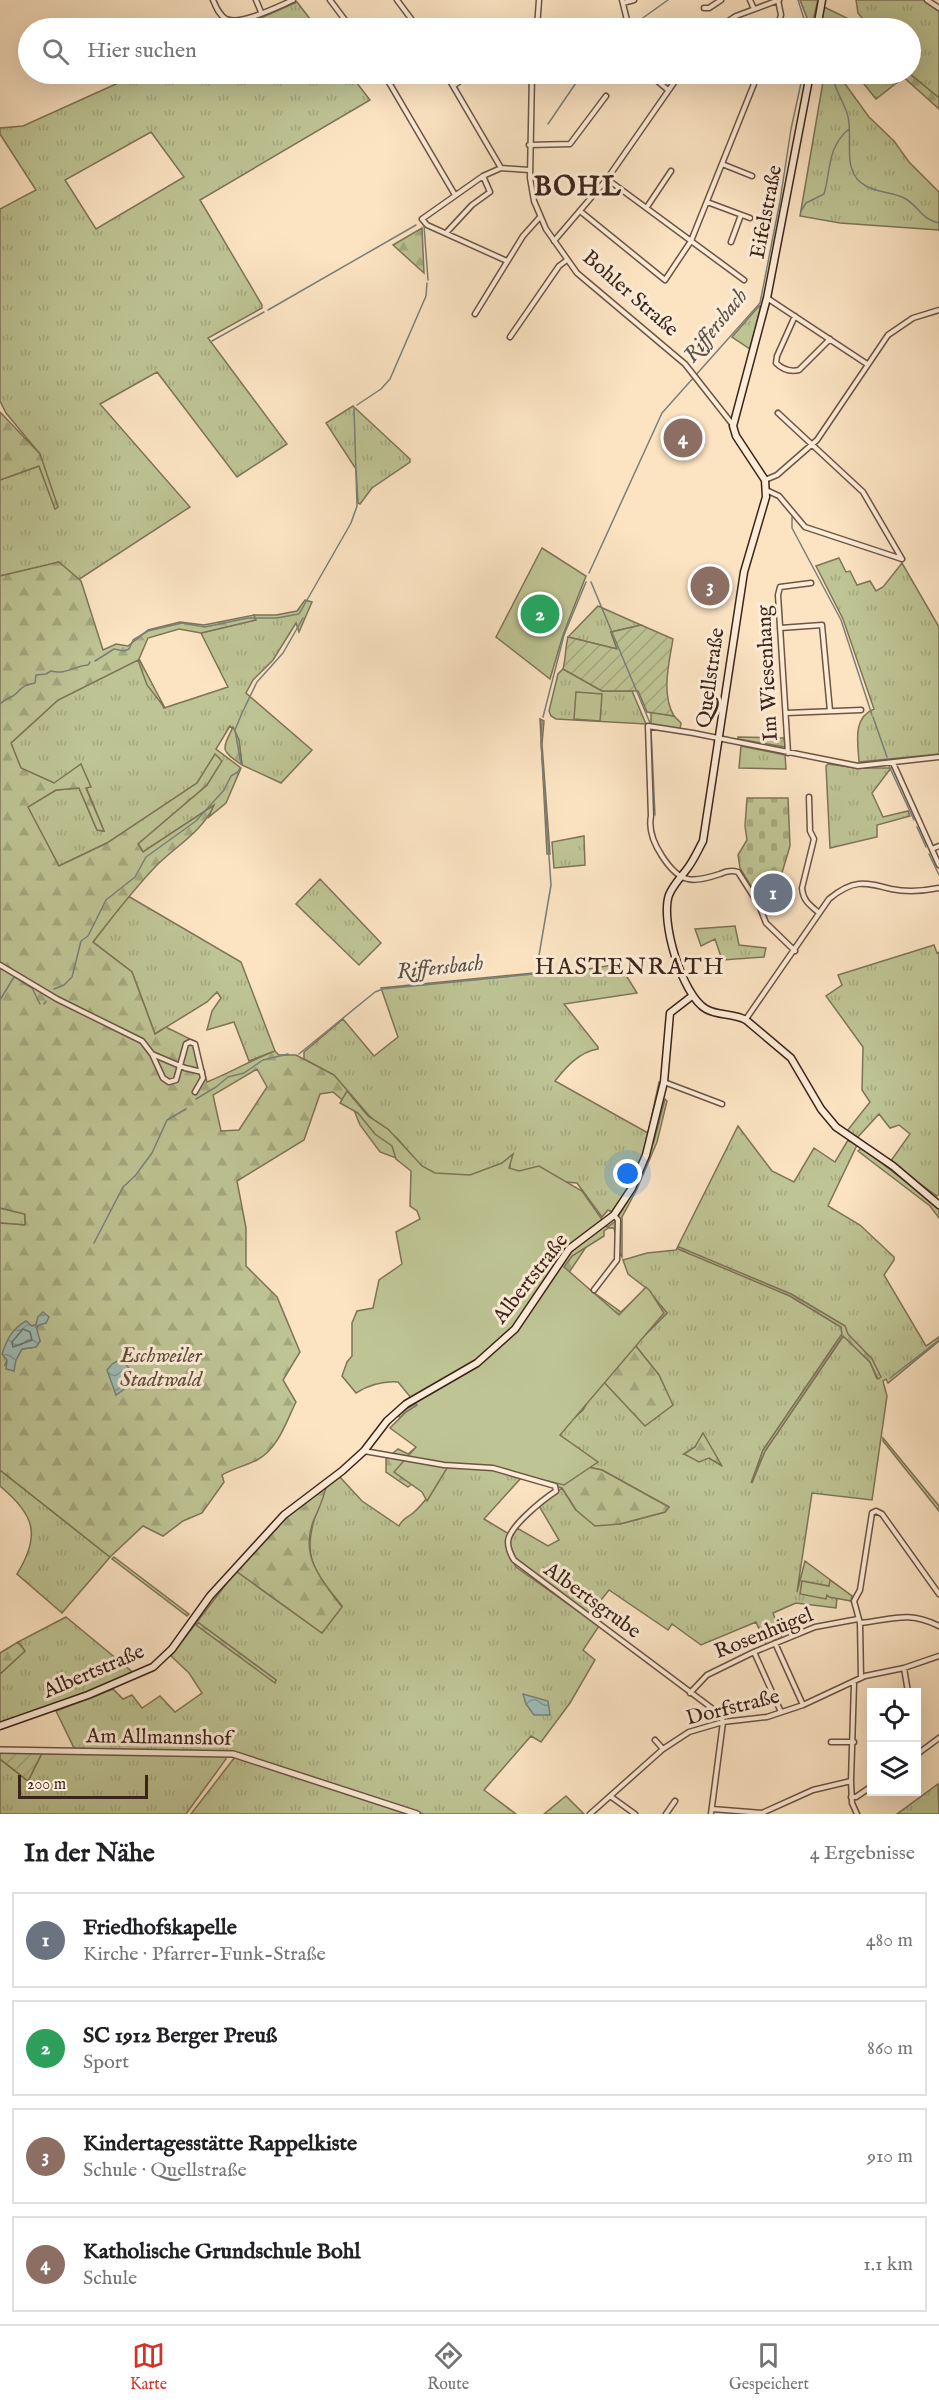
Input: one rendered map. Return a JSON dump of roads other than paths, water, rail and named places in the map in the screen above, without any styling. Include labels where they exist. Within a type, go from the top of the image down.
[{"type":"main road","points":[[819,18],[822,0]]},
{"type":"main road","name":"Eifelstraße","points":[[733,426],[767,298],[808,84]]},
{"type":"main road","name":"Bohler Straße","points":[[733,426],[736,436],[765,480]]},
{"type":"main road","name":"Quellstraße","points":[[692,996],[675,956],[667,908],[669,897],[703,841],[744,572],[758,528],[766,490],[765,480]]},
{"type":"main road","points":[[692,996],[705,1009],[746,1020],[791,1058],[836,1127],[893,1166],[939,1205]]},
{"type":"main road","name":"Albertstraße","points":[[0,1726],[87,1695],[153,1667],[172,1649],[210,1596],[284,1515],[342,1471],[364,1451],[387,1420],[406,1404],[477,1363],[515,1329],[569,1249],[614,1215],[632,1188],[646,1155],[664,1082],[670,1013],[692,996]]},
{"type":"street","points":[[213,0],[220,14],[226,18]]},
{"type":"street","points":[[256,0],[261,12]]},
{"type":"street","points":[[247,18],[292,0]]},
{"type":"street","points":[[330,0],[344,18]]},
{"type":"street","points":[[397,0],[410,18]]},
{"type":"street","points":[[538,18],[539,0]]},
{"type":"street","points":[[626,18],[622,2],[634,0]]},
{"type":"street","points":[[704,8],[709,8],[721,0]]},
{"type":"street","points":[[750,0],[754,9]]},
{"type":"street","points":[[733,18],[778,0],[780,18]]},
{"type":"street","points":[[927,0],[939,8]]},
{"type":"street","points":[[390,84],[456,195]]},
{"type":"street","points":[[456,84],[453,86],[501,168]]},
{"type":"street","name":"Bohler Straße","points":[[532,84],[529,145],[534,201],[554,241],[587,284],[657,340],[693,374],[733,426]]},
{"type":"street","points":[[661,84],[668,90]]},
{"type":"street","points":[[554,241],[607,179],[672,84]]},
{"type":"street","points":[[580,211],[665,280],[691,241],[754,84]]},
{"type":"street","points":[[529,145],[570,144],[606,96]]},
{"type":"street","points":[[722,164],[752,176]]},
{"type":"street","points":[[507,261],[427,225],[422,219],[483,176],[501,168],[530,170]]},
{"type":"street","points":[[647,207],[671,171]]},
{"type":"street","points":[[446,233],[472,205],[490,192],[483,176]]},
{"type":"street","points":[[607,179],[744,280]]},
{"type":"street","points":[[707,202],[750,218]]},
{"type":"street","points":[[731,242],[741,215]]},
{"type":"street","points":[[475,314],[523,236],[540,217]]},
{"type":"street","points":[[510,338],[559,266],[567,260]]},
{"type":"street","points":[[767,298],[867,364]]},
{"type":"street","points":[[765,480],[777,475],[813,444],[867,364],[893,331],[913,318],[939,310]]},
{"type":"street","points":[[795,316],[777,356],[776,363],[780,367],[799,370],[830,339]]},
{"type":"street","points":[[766,490],[779,496],[804,527],[902,559],[863,492],[778,413]]},
{"type":"street","name":"Im Wiesenhang","points":[[788,753],[778,595],[780,587],[811,584]]},
{"type":"street","points":[[780,627],[822,625],[830,711]]},
{"type":"street","points":[[786,714],[861,710]]},
{"type":"street","points":[[795,951],[766,923],[759,906],[738,872],[728,871],[694,881],[673,872],[660,853],[654,843],[650,825],[648,726],[858,766],[939,757]]},
{"type":"street","points":[[893,763],[939,865]]},
{"type":"street","points":[[809,797],[810,831],[814,839],[802,888],[807,904],[819,913]]},
{"type":"street","points":[[932,849],[939,846]]},
{"type":"street","points":[[746,1020],[819,913],[837,892],[864,882],[901,890],[939,888]]},
{"type":"street","points":[[0,965],[57,999],[142,1041],[152,1054],[166,1081],[176,1080],[185,1047],[190,1041],[195,1044],[202,1072],[202,1083],[195,1092]]},
{"type":"street","points":[[152,1054],[180,1066],[202,1072]]},
{"type":"street","points":[[664,1082],[722,1104]]},
{"type":"street","points":[[594,1290],[617,1260],[618,1220],[614,1215]]},
{"type":"street","name":"Albertsgrube","points":[[364,1451],[510,1472],[555,1486],[556,1491],[544,1499],[512,1532],[508,1543],[514,1560],[720,1715],[723,1722]]},
{"type":"street","points":[[861,1678],[859,1621],[854,1601],[860,1590],[870,1516],[874,1511],[882,1514],[939,1594]]},
{"type":"street","name":"Rosenhügel","points":[[690,1693],[707,1675],[754,1652],[815,1627],[859,1621],[874,1622],[905,1616],[939,1626]]},
{"type":"street","points":[[775,1643],[803,1705]]},
{"type":"street","points":[[754,1652],[781,1713]]},
{"type":"street","name":"Dorfstraße","points":[[590,1814],[663,1749],[689,1732],[723,1722],[767,1717],[781,1713],[861,1678],[904,1668],[939,1656]]},
{"type":"street","points":[[904,1668],[907,1688]]},
{"type":"street","points":[[854,1682],[851,1797],[857,1814]]},
{"type":"street","points":[[723,1722],[711,1812],[762,1813],[813,1790],[851,1781]]},
{"type":"street","points":[[921,1751],[939,1738]]},
{"type":"street","points":[[655,1740],[663,1749]]},
{"type":"street","points":[[831,1742],[854,1742]]},
{"type":"street","name":"Am Allmannshof","points":[[0,1750],[233,1754],[417,1814]]},
{"type":"street","points":[[851,1797],[856,1797],[867,1789]]},
{"type":"street","points":[[610,1796],[635,1814]]},
{"type":"street","points":[[668,1813],[675,1801]]},
{"type":"water","points":[[43,1312],[49,1317],[46,1323],[36,1326],[40,1341],[36,1347],[22,1349],[16,1360],[14,1371],[6,1369],[7,1360],[2,1354],[11,1335],[26,1321],[32,1326],[36,1324]]},
{"type":"water","points":[[121,1359],[128,1367],[134,1382],[116,1395],[107,1370]]},
{"type":"water","points":[[523,1694],[548,1701],[550,1715],[534,1715],[526,1704]]},
{"type":"waterway","points":[[643,18],[668,0]]},
{"type":"waterway","points":[[798,0],[804,18]]},
{"type":"waterway","points":[[548,124],[575,84]]},
{"type":"waterway","name":"Riffersbach","points":[[589,573],[662,413],[760,303],[801,84]]},
{"type":"waterway","points":[[834,84],[847,113],[850,163],[858,180],[871,188],[906,199],[924,216],[939,223]]},
{"type":"waterway","points":[[801,211],[806,203],[824,194],[833,151],[849,129]]},
{"type":"waterway","points":[[268,310],[416,225]]},
{"type":"waterway","points":[[424,226],[428,280]]},
{"type":"waterway","points":[[357,405],[381,389],[390,379],[426,296],[427,283]]},
{"type":"waterway","points":[[212,341],[264,312]]},
{"type":"waterway","points":[[95,661],[114,649],[124,651],[129,649],[133,640],[148,631],[182,623],[205,627],[248,618],[277,618],[299,614],[351,523],[357,506],[354,408]]},
{"type":"waterway","points":[[792,517],[792,528],[841,620],[872,715]]},
{"type":"waterway","name":"Riffersbach","points":[[543,717],[564,635],[586,582]]},
{"type":"waterway","points":[[591,582],[650,723]]},
{"type":"waterway","points":[[241,764],[235,730],[242,713],[257,682],[283,653],[303,618]]},
{"type":"waterway","points":[[0,704],[24,687],[35,683],[36,675],[51,671],[66,671],[88,665],[90,662]]},
{"type":"waterway","points":[[873,717],[887,757]]},
{"type":"waterway","name":"Riffersbach","points":[[537,967],[551,885],[541,743],[542,721]]},
{"type":"waterway","points":[[651,729],[655,815]]},
{"type":"waterway","points":[[889,766],[914,820]]},
{"type":"waterway","points":[[54,989],[64,985],[72,977],[81,941],[88,936],[106,900],[135,877],[146,857],[196,821],[224,790],[231,776],[240,768]]},
{"type":"waterway","points":[[917,827],[926,847]]},
{"type":"waterway","points":[[929,854],[939,875]]},
{"type":"waterway","name":"Riffersbach","points":[[299,1054],[375,992],[383,989],[534,974]]},
{"type":"waterway","points":[[0,1000],[14,977],[17,978]]},
{"type":"waterway","points":[[18,979],[32,988],[40,1004]]},
{"type":"waterway","points":[[196,1099],[228,1077],[244,1073],[263,1060],[288,1054]]},
{"type":"waterway","points":[[94,1243],[123,1187],[135,1176],[152,1153],[167,1120],[186,1109]]},
{"type":"waterway","points":[[890,1378],[939,1340]]},
{"type":"place","name":"Katholische Grundschule Bohl","points":[[683,438]]},
{"type":"place","name":"Kindertagesstätte Rappelkiste","points":[[710,586]]},
{"type":"place","name":"SC 1912 Berger Preuß","points":[[540,614]]},
{"type":"place","name":"Friedhofskapelle","points":[[773,893]]},
{"type":"district","name":"BOHL","points":[[578,188]]},
{"type":"district","name":"HASTENRATH","points":[[630,967]]},
{"type":"park label","name":"Eschweiler Stadtwald","points":[[161,1368]]}]
